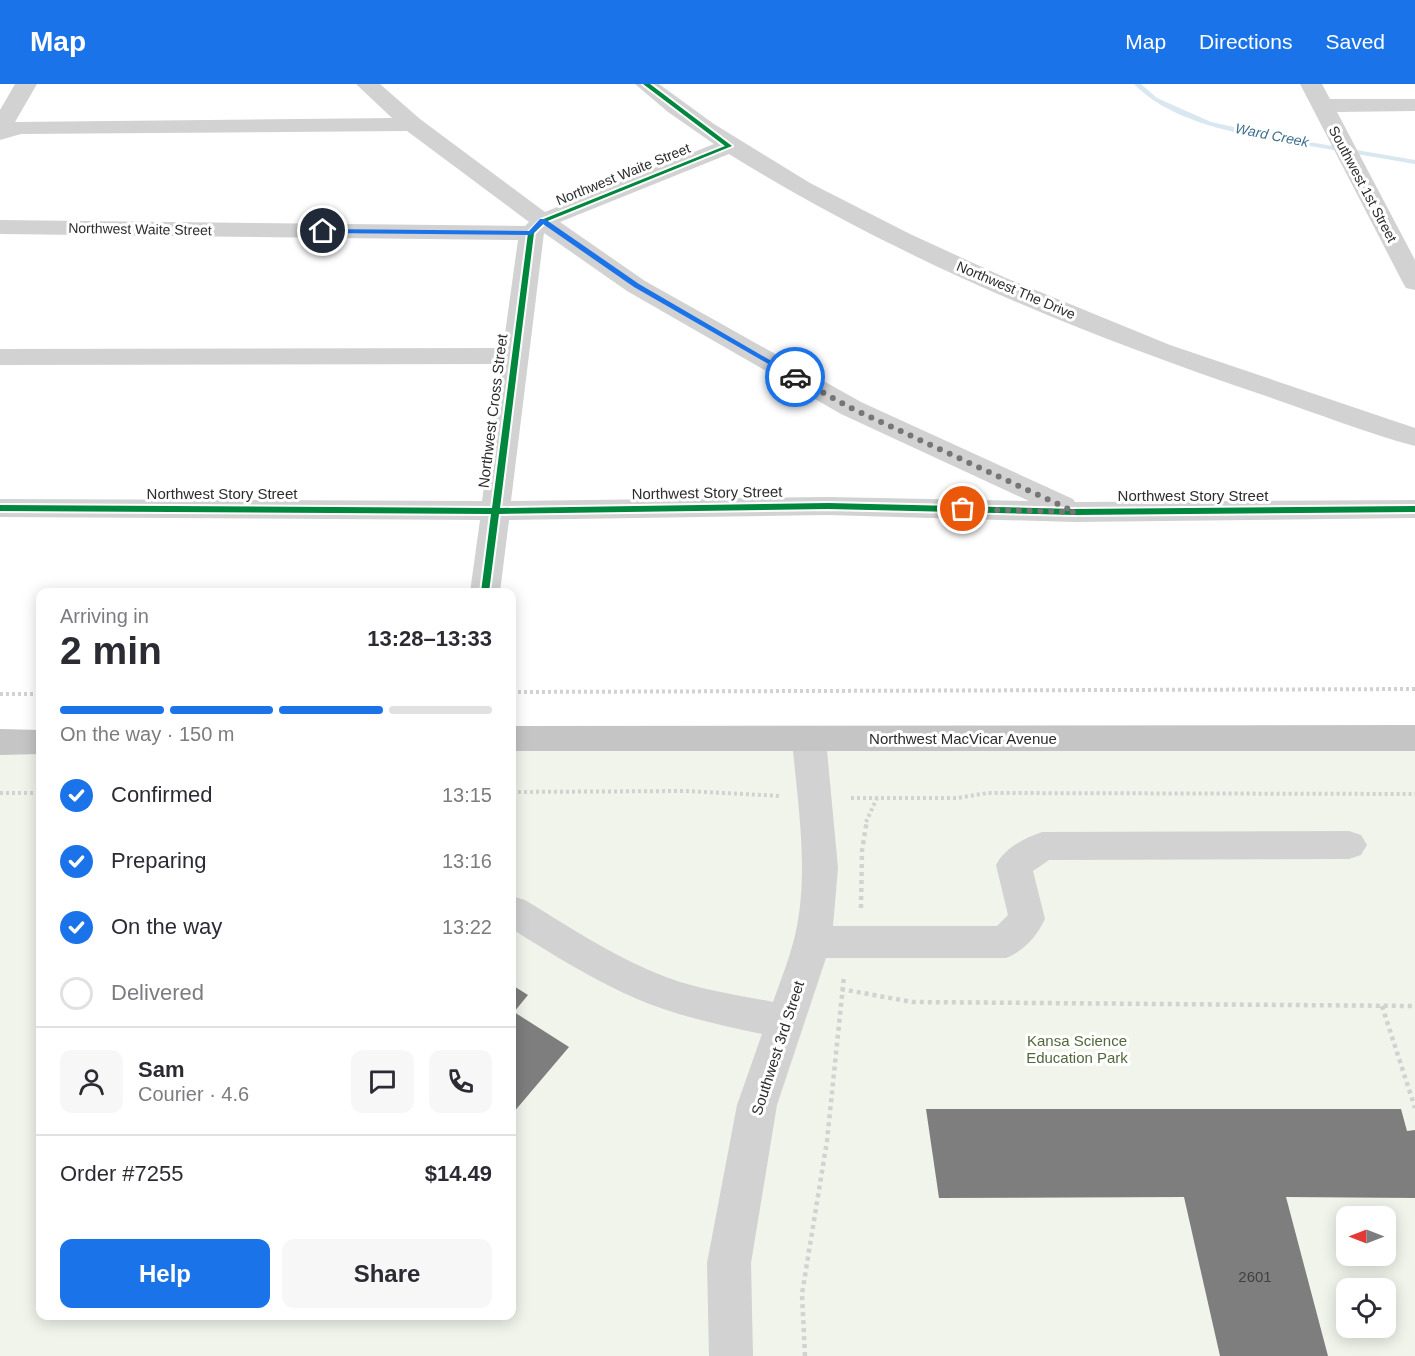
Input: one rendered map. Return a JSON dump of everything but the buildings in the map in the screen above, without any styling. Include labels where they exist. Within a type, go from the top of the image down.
[{"type":"main road","name":"Northwest MacVicar Avenue","points":[[516,739],[1415,738]]},
{"type":"main road","points":[[0,742],[36,742]]},
{"type":"street","points":[[0,131],[26,84]]},
{"type":"street","points":[[367,84],[537,227],[851,408],[1075,512]]},
{"type":"street","name":"Northwest The Drive","points":[[646,84],[729,146],[859,218],[1018,292],[1160,350],[1415,437]]},
{"type":"street","name":"Southwest 1st Street","points":[[1311,84],[1415,283]]},
{"type":"street","points":[[1327,116],[1415,105]]},
{"type":"street","points":[[0,131],[20,127],[412,124]]},
{"type":"street","name":"Northwest Waite Street","points":[[0,227],[537,227],[729,146]]},
{"type":"street","name":"Northwest Cross Street","points":[[486,588],[515,356],[537,227]]},
{"type":"street","points":[[0,357],[515,356]]},
{"type":"street","name":"Northwest Story Street","points":[[0,508],[496,510],[828,506],[1075,512],[1415,509]]},
{"type":"street","name":"Southwest 3rd Street","points":[[731,1356],[729,1263],[757,1105],[786,1022],[817,915],[820,868],[809,740]]},
{"type":"street","points":[[811,942],[1006,942],[1027,919],[1014,865],[1042,846],[1349,845]]},
{"type":"street","points":[[516,913],[614,971],[653,988],[689,1000],[786,1022]]},
{"type":"path","points":[[516,692],[1415,689]]},
{"type":"path","points":[[0,694],[36,694]]},
{"type":"path","points":[[516,792],[686,791],[814,798],[957,798],[988,793],[1415,794]]},
{"type":"path","points":[[0,793],[36,793]]},
{"type":"path","points":[[805,1356],[802,1294],[827,1141],[841,989],[861,913],[863,853],[869,808],[877,798]]},
{"type":"path","points":[[841,989],[912,1002],[1415,1006]]},
{"type":"path","points":[[1382,1006],[1415,1108]]},
{"type":"green space","name":"Kansa Science Education Park","points":[[1415,741],[1415,1356],[0,1356],[0,742],[36,742],[36,1320],[516,1320],[516,742]]},
{"type":"waterway","name":"Ward Creek","points":[[1137,84],[1155,99],[1209,124],[1274,138],[1415,162]]},
{"type":"cycle path","points":[[646,84],[729,146]]},
{"type":"cycle path","points":[[486,588],[531,233],[543,221],[729,146]]},
{"type":"cycle path","points":[[0,508],[496,511],[828,506],[1075,512],[1415,509]]},
{"type":"way so far","points":[[795,377],[851,408],[1075,512],[963,509]]},
{"type":"route","points":[[323,231],[531,233],[543,221],[636,286],[795,377]]}]
